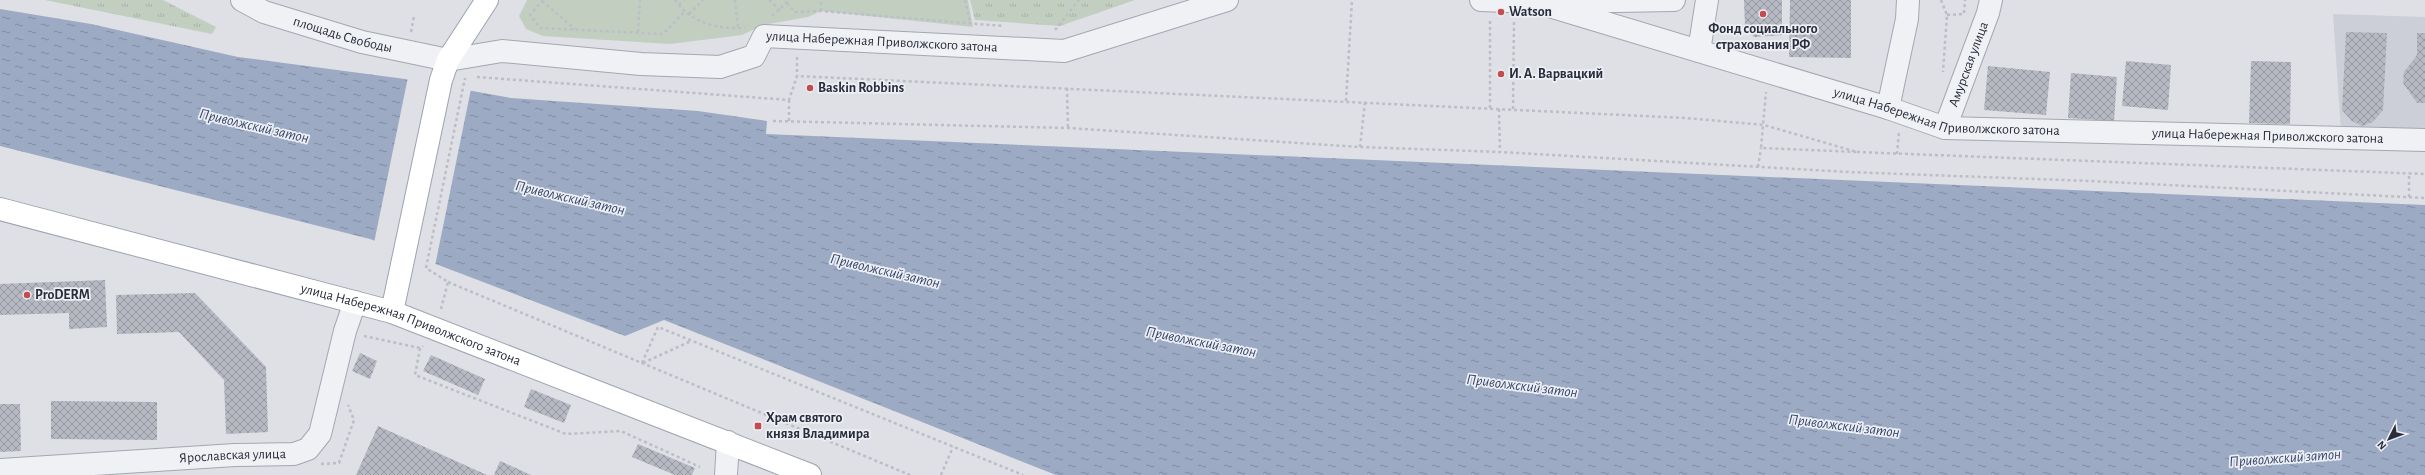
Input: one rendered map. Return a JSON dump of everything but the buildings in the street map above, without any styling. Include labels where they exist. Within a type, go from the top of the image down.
[{"type":"main road","points":[[392,312],[444,70],[487,0]]},
{"type":"main road","name":"улица Набережная Приволжского затона","points":[[0,209],[392,312],[810,475]]},
{"type":"street","name":"площадь Свободы","points":[[242,0],[264,12],[362,42],[444,70]]},
{"type":"street","name":"улица Набережная Приволжского затона","points":[[444,70],[502,51],[641,64],[720,67],[754,56],[764,36],[1064,51],[1228,0]]},
{"type":"street","name":"улица Набережная Приволжского затона","points":[[1481,0],[1536,2],[1888,108],[1945,128],[2425,140]]},
{"type":"street","points":[[1536,2],[1674,0]]},
{"type":"street","points":[[1699,51],[1707,0]]},
{"type":"street","points":[[1888,108],[1907,19],[1908,0]]},
{"type":"street","name":"Амурская улица","points":[[1945,128],[1988,13],[1991,0]]},
{"type":"street","name":"Ярославская улица","points":[[0,470],[235,455],[302,453],[315,443],[320,434],[345,332],[355,302]]},
{"type":"street","points":[[726,475],[728,442]]},
{"type":"path","points":[[638,32],[640,0]]},
{"type":"path","points":[[675,0],[685,11],[700,21],[723,28],[747,28]]},
{"type":"path","points":[[679,5],[684,0]]},
{"type":"path","points":[[690,14],[703,0]]},
{"type":"path","points":[[735,0],[738,28]]},
{"type":"path","points":[[769,0],[780,10]]},
{"type":"path","points":[[769,19],[789,0]]},
{"type":"path","points":[[821,0],[821,11]]},
{"type":"path","points":[[965,0],[970,22]]},
{"type":"path","points":[[1060,30],[1053,32],[1079,0]]},
{"type":"path","points":[[1346,101],[1352,0]]},
{"type":"path","points":[[1490,0],[1490,108]]},
{"type":"path","points":[[1941,0],[1947,15],[1943,76]]},
{"type":"path","points":[[1947,15],[1964,14],[1965,0]]},
{"type":"path","points":[[575,30],[542,1],[530,15],[540,28],[575,30],[638,32],[663,34],[685,11]]},
{"type":"path","points":[[1513,109],[1514,1]]},
{"type":"path","points":[[787,3],[795,12],[821,11],[970,22],[1008,27]]},
{"type":"path","points":[[1758,167],[1764,125],[1767,71]]},
{"type":"path","points":[[789,100],[466,76],[426,268],[448,282],[910,475]]},
{"type":"path","points":[[789,121],[789,100],[797,76],[1686,118],[1764,125],[1857,152]]},
{"type":"path","points":[[1067,88],[1068,128]]},
{"type":"path","points":[[1360,147],[1365,102]]},
{"type":"path","points":[[1499,109],[1500,152]]},
{"type":"path","points":[[773,121],[1068,128],[1360,147],[1500,152],[1758,167],[2090,180],[2425,198]]},
{"type":"path","points":[[1761,148],[2425,174]]},
{"type":"path","points":[[2409,174],[2409,197]]},
{"type":"path","points":[[359,335],[420,348],[432,342],[448,282]]},
{"type":"path","points":[[642,363],[658,328],[1023,475]]},
{"type":"path","points":[[642,363],[691,341]]},
{"type":"path","points":[[420,348],[415,375],[566,434],[621,431],[700,466]]},
{"type":"path","points":[[317,464],[339,463],[354,420],[347,402]]},
{"type":"path","points":[[941,475],[953,447]]},
{"type":"shaded area","points":[[2333,14],[2425,17],[2425,134],[2341,132]]},
{"type":"green space","points":[[45,0],[163,0],[216,27],[212,34]]},
{"type":"green space","points":[[527,0],[968,0],[973,27],[821,11],[808,17],[763,25],[742,35],[670,44],[543,36],[526,29],[519,16]]},
{"type":"green space","points":[[970,0],[1135,0],[1060,26],[975,20]]},
{"type":"water","name":"Приволжский затон","points":[[0,9],[91,24],[238,57],[405,79],[511,98],[698,111],[767,121],[766,134],[2425,205],[2425,475],[1056,475],[664,320],[625,336],[370,239],[0,146]]},
{"type":"pier","points":[[408,77],[471,89],[435,266],[374,243]]},
{"type":"place","name":"Watson","points":[[1501,12]]},
{"type":"place","name":"Фонд социального страхования РФ","points":[[1763,14]]},
{"type":"place","name":"И. А. Варвацкий","points":[[1501,74]]},
{"type":"place","name":"Baskin Robbins","points":[[810,88]]},
{"type":"place","name":"ProDERM","points":[[27,295]]},
{"type":"place","name":"Храм святого князя Владимира","points":[[758,426]]}]
